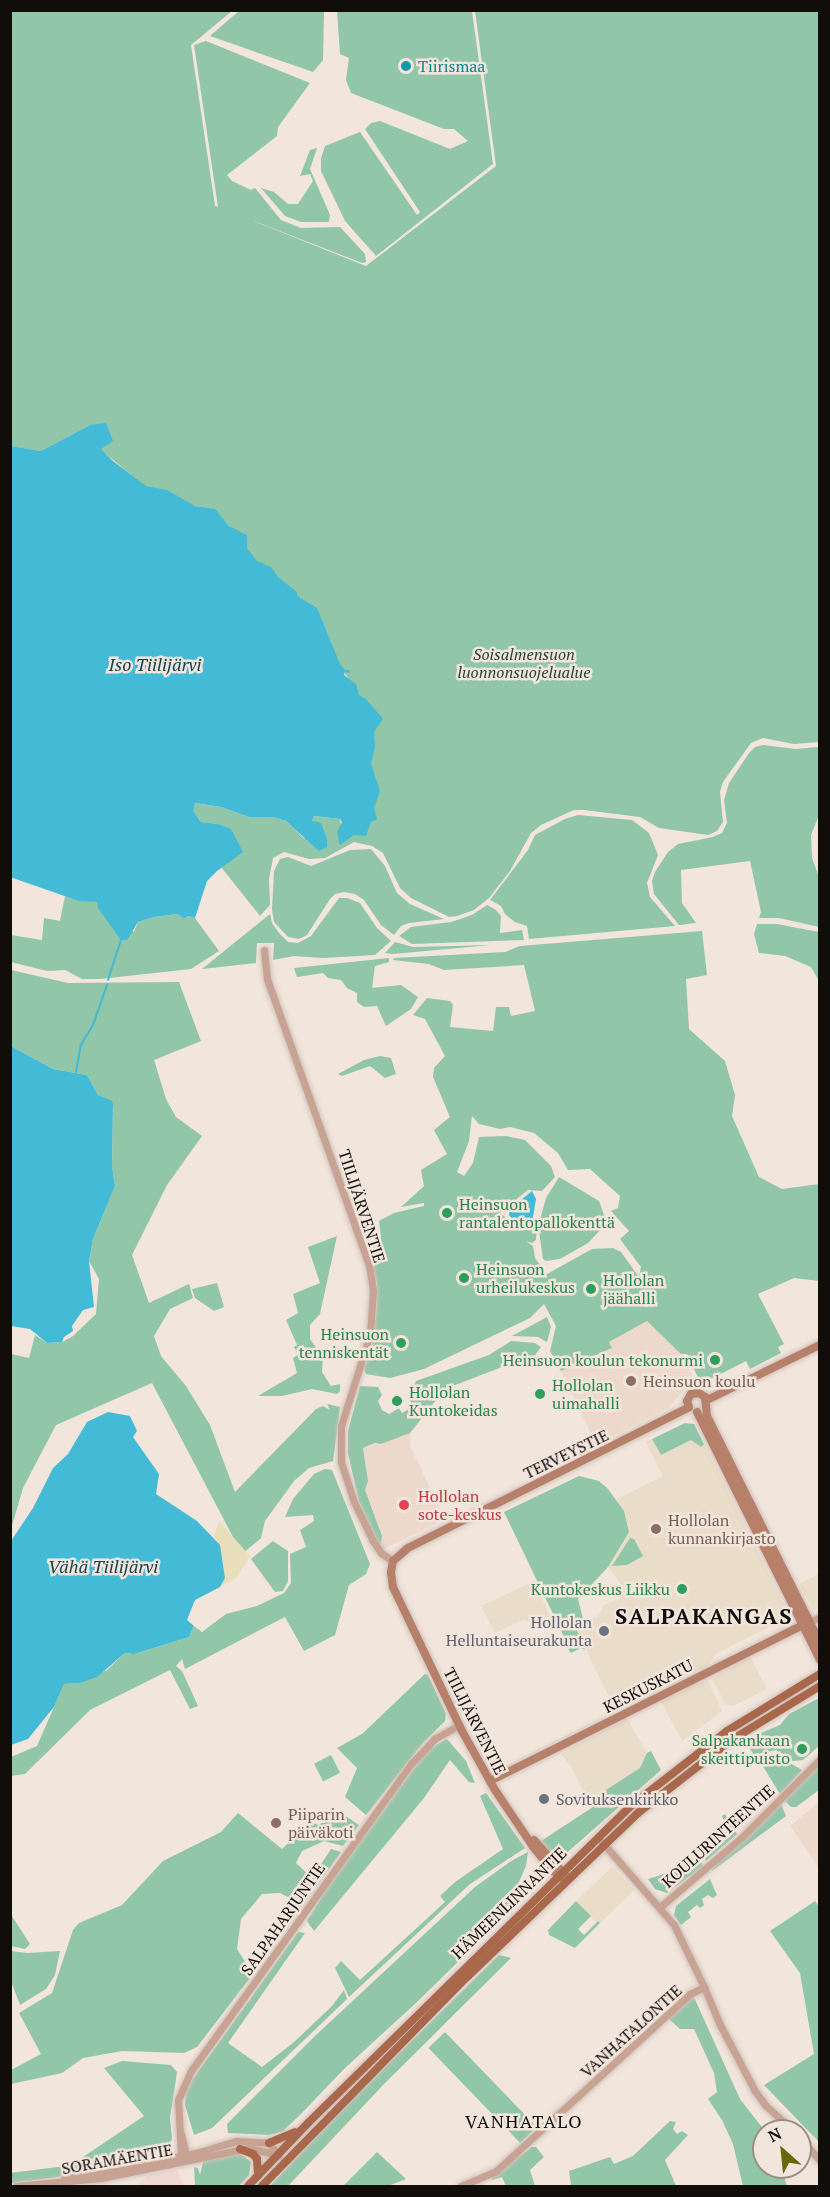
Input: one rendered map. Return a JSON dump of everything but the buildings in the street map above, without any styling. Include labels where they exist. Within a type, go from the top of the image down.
[{"type":"main road","points":[[697,1412],[706,1403],[819,1345]]},
{"type":"main road","points":[[819,1643],[806,1624],[697,1412],[688,1407],[688,1398],[694,1393],[701,1394],[706,1403],[707,1416],[806,1624],[819,1660]]},
{"type":"main road","name":"TERVEYSTIE","points":[[393,1561],[405,1550],[688,1407]]},
{"type":"main road","name":"TIILIJÄRVENTIE","points":[[393,1561],[391,1572],[393,1587],[459,1725],[490,1781],[518,1824],[564,1878]]},
{"type":"main road","name":"KESKUSKATU","points":[[490,1781],[806,1624]]},
{"type":"main road","name":"HÄMEENLINNANTIE","points":[[262,2187],[564,1878],[598,1837],[695,1753],[758,1710],[819,1674]]},
{"type":"main road","name":"HÄMEENLINNANTIE","points":[[249,2187],[308,2123],[564,1878],[702,1761],[763,1719],[819,1686]]},
{"type":"main road","points":[[269,2143],[290,2135],[308,2123]]},
{"type":"main road","points":[[240,2149],[253,2154],[257,2159],[258,2175]]},
{"type":"street","name":"TIILIJÄRVENTIE","points":[[264,950],[267,979],[369,1265],[373,1291],[370,1334],[341,1426],[341,1462],[354,1502],[373,1541],[381,1553],[393,1561]]},
{"type":"street","name":"KESKUSKATU","points":[[806,1624],[819,1617]]},
{"type":"street","name":"SALPAHARJUNTIE","points":[[179,2130],[178,2100],[191,2071],[411,1764],[434,1739],[459,1725]]},
{"type":"street","name":"KOULURINTEENTIE","points":[[660,1906],[742,1837],[819,1759]]},
{"type":"street","name":"VANHATALONTIE","points":[[461,2187],[496,2171],[682,2001],[704,1987],[682,1939],[660,1906],[598,1837]]},
{"type":"street","points":[[704,1987],[719,2024],[755,2091],[780,2119]]},
{"type":"street","name":"SORAMÄENTIE","points":[[179,2130],[185,2156]]},
{"type":"street","name":"SORAMÄENTIE","points":[[16,2187],[101,2178],[236,2141],[269,2143],[285,2161]]},
{"type":"street","name":"SORAMÄENTIE","points":[[185,2156],[255,2148],[278,2155]]},
{"type":"shaded area","name":"Heinsuon koulu","points":[[647,1321],[680,1351],[696,1382],[683,1391],[670,1407],[596,1444],[561,1371],[612,1349],[609,1342]]},
{"type":"shaded area","name":"Hollolan sote-keskus","points":[[410,1433],[410,1446],[445,1519],[384,1549],[380,1547],[382,1536],[365,1490],[368,1481],[363,1448]]},
{"type":"shaded area","points":[[652,1439],[661,1455],[691,1440],[701,1447],[704,1444],[789,1615],[717,1653],[708,1665],[614,1708],[577,1630],[599,1615],[604,1605],[621,1598],[621,1584],[608,1567],[629,1532],[624,1511],[616,1500],[663,1476],[646,1442]]},
{"type":"shaded area","points":[[819,1574],[819,1608],[814,1610],[799,1584]]},
{"type":"shaded area","points":[[534,1581],[554,1625],[549,1628],[523,1620],[495,1633],[481,1606]]},
{"type":"shaded area","points":[[750,1657],[767,1689],[733,1706],[726,1705],[712,1679]]},
{"type":"shaded area","points":[[700,1682],[708,1682],[722,1711],[682,1741],[661,1702]]},
{"type":"shaded area","points":[[627,1718],[647,1753],[640,1768],[592,1799],[586,1797],[572,1768],[561,1754]]},
{"type":"shaded area","points":[[819,1802],[819,1868],[790,1826]]},
{"type":"shaded area","points":[[612,1867],[634,1890],[598,1925],[576,1902]]},
{"type":"shaded area","points":[[177,2170],[184,2186],[136,2186],[150,2174]]},
{"type":"green space","points":[[240,10],[324,11],[323,60],[313,72],[210,36]]},
{"type":"green space","name":"Soisalmensuon luonnonsuojelualue","points":[[11,11],[232,11],[191,45],[215,206],[218,207],[194,45],[206,41],[310,83],[278,127],[277,136],[227,175],[232,181],[251,190],[255,188],[281,220],[301,228],[340,227],[365,254],[366,262],[362,263],[246,218],[366,266],[496,166],[475,11],[819,11],[819,742],[794,744],[763,738],[751,743],[723,782],[720,792],[723,822],[717,831],[708,835],[659,828],[640,817],[584,810],[574,810],[541,825],[531,833],[510,871],[489,898],[474,910],[457,916],[449,917],[411,898],[400,888],[383,853],[372,846],[354,842],[325,858],[309,859],[284,852],[273,858],[269,879],[270,905],[260,916],[221,867],[236,842],[218,824],[201,822],[193,811],[194,803],[221,807],[249,817],[273,817],[286,821],[305,839],[314,816],[340,819],[341,826],[354,835],[365,834],[374,815],[371,766],[359,695],[294,595],[255,560],[246,547],[246,535],[232,529],[212,509],[195,506],[146,487],[101,450],[90,425],[41,451],[11,446]]},
{"type":"green space","points":[[337,11],[472,11],[493,164],[376,256],[345,221],[321,171],[321,158],[325,146],[360,132],[417,215],[420,212],[365,129],[371,123],[380,121],[450,149],[468,141],[454,129],[444,129],[351,93],[346,80],[349,58],[340,54]]},
{"type":"green space","points":[[317,148],[310,169],[330,215],[329,222],[301,222],[285,216],[261,188],[274,192],[288,204],[298,204],[313,181],[310,174],[300,176],[310,150]]},
{"type":"green space","points":[[763,745],[796,749],[819,747],[819,815],[811,835],[812,858],[819,877],[819,927],[779,918],[759,918],[761,912],[750,861],[681,870],[682,903],[696,923],[679,925],[654,894],[652,881],[655,872],[668,852],[678,844],[722,833],[727,823],[724,800],[729,783],[749,753],[755,747]]},
{"type":"green space","points":[[578,815],[632,820],[649,833],[658,855],[647,883],[650,897],[675,926],[529,939],[527,926],[515,922],[505,914],[501,906],[490,900],[528,850],[535,835],[565,819]]},
{"type":"green space","points":[[371,849],[385,866],[397,893],[410,904],[444,919],[409,923],[401,926],[394,935],[381,925],[364,900],[355,894],[344,892],[335,894],[330,899],[307,935],[299,939],[288,937],[274,922],[272,909],[274,871],[280,859],[288,857],[311,866],[350,850]]},
{"type":"green space","points":[[65,896],[97,902],[134,932],[138,922],[154,917],[177,914],[184,919],[188,916],[195,918],[219,951],[191,969],[100,979],[82,979],[65,970],[47,971],[11,962],[11,935],[42,940],[44,918],[60,921]]},
{"type":"green space","points":[[339,898],[347,898],[360,903],[377,928],[391,941],[375,955],[323,958],[294,956],[273,960],[274,943],[257,943],[256,963],[202,969],[270,914],[272,923],[279,933],[288,942],[298,943],[311,936]]},
{"type":"green space","points":[[487,905],[501,916],[500,933],[522,930],[524,940],[412,944],[399,936],[411,927],[451,922],[472,915]]},
{"type":"green space","points":[[757,924],[777,924],[819,932],[819,981],[811,967],[785,956],[759,953],[754,934]]},
{"type":"green space","points":[[702,931],[707,975],[686,979],[689,1029],[725,1061],[735,1095],[732,1116],[759,1177],[782,1189],[819,1184],[819,1281],[794,1278],[758,1294],[784,1344],[778,1347],[781,1353],[750,1369],[746,1361],[701,1384],[687,1354],[681,1354],[647,1321],[609,1342],[612,1348],[561,1371],[550,1351],[556,1326],[544,1304],[530,1318],[424,1369],[390,1378],[366,1374],[364,1368],[373,1343],[377,1305],[377,1284],[370,1253],[381,1236],[379,1221],[394,1213],[424,1206],[424,1203],[401,1207],[424,1186],[421,1170],[447,1154],[434,1130],[450,1117],[433,1077],[434,1068],[445,1056],[425,1019],[413,1015],[427,998],[450,1001],[453,1005],[450,1027],[493,1031],[496,1007],[509,1007],[511,1016],[535,1011],[524,965],[444,970],[429,964],[393,960],[394,958],[505,952],[520,946]],"holes":[[[472,1116],[479,1124],[500,1129],[510,1127],[534,1133],[558,1153],[568,1170],[590,1169],[620,1196],[618,1208],[611,1211],[629,1231],[620,1239],[641,1267],[639,1277],[621,1252],[613,1248],[592,1249],[547,1274],[535,1258],[533,1246],[526,1241],[532,1243],[536,1240],[537,1224],[526,1229],[526,1224],[515,1223],[502,1232],[499,1225],[502,1229],[511,1223],[503,1215],[494,1217],[528,1190],[542,1191],[555,1177],[551,1166],[525,1140],[506,1136],[479,1137],[473,1163],[464,1176],[457,1172],[469,1141]]]},
{"type":"green space","points":[[395,942],[413,947],[491,945],[385,953]]},
{"type":"green space","points":[[389,958],[389,962],[375,966],[372,988],[401,985],[418,997],[411,1009],[386,1026],[377,1006],[364,1007],[357,1002],[357,993],[347,988],[341,980],[328,978],[323,973],[297,977],[294,968]]},
{"type":"green space","points":[[11,970],[68,983],[179,982],[201,1041],[154,1060],[166,1099],[176,1117],[202,1136],[167,1185],[132,1255],[149,1303],[189,1284],[193,1298],[170,1309],[154,1336],[161,1356],[186,1386],[210,1425],[235,1492],[316,1409],[323,1406],[330,1410],[327,1404],[340,1407],[333,1461],[309,1468],[294,1481],[265,1521],[261,1538],[242,1554],[152,1383],[56,1425],[23,1488],[11,1529],[11,1354],[29,1358],[35,1335],[47,1343],[62,1342],[73,1336],[96,1314],[99,1279],[89,1261],[93,1239],[115,1186],[112,1166],[113,1104],[98,1095],[87,1075],[53,1069],[11,1046]]},
{"type":"green space","points":[[380,1056],[391,1058],[396,1074],[385,1078],[370,1066],[342,1076],[338,1074],[364,1060]]},
{"type":"green space","points":[[559,1177],[599,1201],[605,1218],[602,1228],[588,1243],[560,1259],[546,1261],[543,1259],[539,1231],[541,1216],[546,1198]]},
{"type":"green space","points":[[337,1236],[320,1314],[310,1325],[310,1339],[323,1357],[322,1372],[331,1386],[340,1384],[340,1391],[337,1394],[312,1389],[282,1396],[258,1396],[297,1373],[293,1358],[298,1355],[294,1347],[297,1345],[286,1320],[298,1313],[293,1294],[320,1283],[308,1247]]},
{"type":"green space","points":[[217,1283],[224,1307],[214,1311],[195,1298],[192,1289]]},
{"type":"green space","points":[[547,1317],[551,1327],[547,1342],[538,1337],[512,1336]]},
{"type":"green space","points":[[511,1341],[535,1343],[541,1347],[527,1366],[502,1367],[445,1389],[410,1433],[363,1448],[368,1481],[365,1490],[382,1536],[380,1547],[359,1502],[348,1453],[348,1431],[360,1386],[378,1387],[382,1395],[378,1401],[382,1410],[389,1414],[399,1408],[402,1413],[413,1407],[408,1397],[416,1381],[489,1355]]},
{"type":"green space","points":[[685,1423],[694,1424],[704,1444],[701,1447],[691,1440],[661,1455],[652,1439]]},
{"type":"green space","points":[[325,1469],[332,1470],[370,1564],[366,1574],[349,1585],[335,1635],[304,1651],[285,1617],[185,1669],[182,1659],[176,1666],[182,1671],[198,1706],[190,1709],[170,1670],[90,1710],[25,1774],[11,1776],[11,1757],[37,1746],[64,1684],[80,1683],[107,1670],[125,1653],[134,1654],[189,1637],[194,1626],[202,1632],[226,1614],[257,1606],[284,1593],[291,1583],[290,1554],[306,1547],[300,1530],[314,1521],[313,1515],[285,1517],[293,1499],[314,1474]]},
{"type":"green space","points":[[579,1476],[599,1481],[608,1489],[624,1511],[629,1532],[608,1567],[578,1599],[583,1619],[577,1630],[585,1650],[581,1648],[571,1653],[568,1649],[576,1645],[569,1647],[504,1512]]},
{"type":"green space","points":[[630,1538],[634,1539],[643,1556],[627,1565],[612,1566]]},
{"type":"green space","points":[[273,1541],[288,1551],[288,1581],[283,1591],[275,1592],[251,1559]]},
{"type":"green space","points":[[425,1674],[428,1675],[446,1714],[445,1721],[423,1743],[366,1815],[345,1797],[357,1768],[337,1748],[362,1734]]},
{"type":"green space","points":[[819,1698],[819,1746],[803,1760],[793,1761],[776,1750],[754,1755],[744,1740],[780,1725],[789,1714]]},
{"type":"green space","points":[[447,1739],[466,1761],[475,1783],[469,1782],[450,1760],[424,1798],[314,1931],[307,1921],[326,1890],[412,1771],[431,1748]]},
{"type":"green space","points":[[651,1751],[661,1770],[562,1857],[555,1856],[547,1849],[541,1841],[593,1807],[592,1799],[640,1768],[647,1753]]},
{"type":"green space","points":[[331,1755],[340,1773],[323,1781],[314,1764]]},
{"type":"green space","points":[[776,1755],[802,1770],[780,1794],[759,1760]]},
{"type":"green space","points":[[819,1765],[819,1790],[796,1807],[791,1807],[785,1801]]},
{"type":"green space","points":[[486,1793],[525,1848],[470,1884],[349,1997],[335,1968],[341,1961],[360,1980],[445,1902],[440,1896],[455,1882],[503,1849],[480,1796]]},
{"type":"green space","points":[[781,1804],[786,1816],[712,1871],[713,1868]]},
{"type":"green space","points":[[338,1811],[359,1825],[343,1846],[324,1841],[302,1851],[296,1863],[312,1878],[331,1849],[341,1852],[303,1905],[280,1893],[262,1894],[241,1919],[237,1949],[253,1974],[197,2047],[184,2053],[122,2051],[83,2058],[62,2073],[11,2084],[11,2070],[41,2054],[19,2013],[52,1993],[73,1930],[79,1923],[122,1905],[163,1861],[221,1832],[238,1813],[282,1849],[310,1822],[319,1825]]},
{"type":"green space","points":[[725,1814],[737,1834],[706,1861],[702,1854],[728,1830],[722,1816]]},
{"type":"green space","points":[[528,1852],[526,1866],[511,1900],[511,1910],[416,2003],[344,2069],[283,2131],[269,2135],[228,2133],[227,2124],[315,2036],[475,1887],[511,1861]]},
{"type":"green space","points":[[698,1856],[703,1866],[667,1893],[655,1889],[648,1879],[661,1875]]},
{"type":"green space","points":[[710,1879],[717,1895],[713,1898],[708,1895],[702,1899],[704,1905],[700,1908],[697,1905],[688,1912],[691,1917],[681,1925],[674,1915],[676,1906]]},
{"type":"green space","points":[[576,1901],[591,1916],[578,1929],[584,1935],[598,1921],[600,1923],[575,1948],[549,1935],[548,1930]]},
{"type":"green space","points":[[815,1901],[820,1908],[819,2142],[812,2135],[812,2119],[797,2119],[764,2085],[814,2054],[800,1973],[770,1931]]},
{"type":"green space","points":[[10,1913],[30,1944],[25,1949],[11,1946]]},
{"type":"green space","points":[[298,1932],[305,1933],[228,2043],[262,2067],[293,2043],[332,2006],[344,1990],[347,1999],[212,2128],[194,2135],[185,2105],[186,2093],[192,2080]]},
{"type":"green space","points":[[10,1951],[27,1953],[60,1951],[55,1975],[46,1989],[20,2005],[11,1981]]},
{"type":"green space","points":[[499,1955],[511,1958],[384,2084],[288,2186],[270,2186],[342,2109]]},
{"type":"green space","points":[[693,1995],[740,2099],[756,2119],[752,2119],[752,2179],[785,2179],[787,2186],[743,2186],[733,2144],[722,2120],[708,2099],[717,2092],[714,2073],[694,2029],[680,2029],[668,2018]]},
{"type":"green space","points":[[445,2032],[537,2127],[520,2143],[428,2048]]},
{"type":"green space","points":[[122,2061],[171,2065],[177,2072],[170,2118],[172,2139],[170,2144],[138,2152],[77,2161],[144,2116],[104,2068]]},
{"type":"green space","points":[[670,2121],[676,2122],[673,2129],[677,2134],[682,2131],[688,2135],[665,2160],[676,2186],[571,2185],[569,2171],[610,2157],[614,2164],[633,2156]]},
{"type":"green space","points":[[532,2147],[536,2147],[544,2157],[530,2170],[535,2186],[506,2186],[502,2177],[492,2180],[491,2177]]},
{"type":"green space","points":[[236,2150],[251,2162],[249,2175],[239,2186],[195,2186],[194,2167],[198,2168],[200,2175],[204,2158]]},
{"type":"green space","points":[[377,2152],[406,2179],[388,2186],[343,2186]]},
{"type":"green space","points":[[145,2156],[145,2159],[130,2164],[95,2172],[11,2183],[10,2173]]},
{"type":"sand","points":[[219,1521],[250,1556],[237,1577],[220,1587],[225,1578],[220,1545],[214,1537]]},
{"type":"water","name":"Iso Tiilijärvi","points":[[106,423],[113,441],[101,449],[113,461],[146,486],[167,490],[195,506],[215,509],[229,526],[247,535],[247,548],[257,561],[271,567],[278,577],[297,592],[297,596],[317,608],[340,664],[345,670],[349,670],[350,673],[345,672],[344,675],[356,684],[359,695],[366,699],[383,719],[374,732],[375,747],[371,764],[380,791],[374,808],[377,819],[371,822],[366,836],[354,835],[340,845],[337,832],[342,822],[340,819],[314,816],[312,821],[321,823],[327,839],[327,847],[319,851],[286,821],[273,817],[249,817],[221,807],[195,803],[193,811],[201,822],[218,824],[231,829],[243,852],[207,881],[195,918],[188,916],[184,919],[177,914],[138,922],[127,940],[121,940],[98,908],[97,902],[79,901],[10,877],[11,446],[41,451],[90,425]]},
{"type":"water","points":[[11,1046],[53,1069],[87,1075],[98,1095],[112,1101],[113,1104],[112,1166],[115,1186],[93,1239],[89,1261],[94,1307],[83,1310],[72,1326],[73,1331],[64,1337],[62,1342],[47,1343],[30,1329],[11,1326]]},
{"type":"water","points":[[532,1191],[536,1199],[533,1217],[528,1224],[515,1223],[509,1215],[510,1209]]},
{"type":"water","name":"Vähä Tiilijärvi","points":[[108,1412],[130,1416],[137,1431],[133,1437],[159,1474],[156,1494],[197,1521],[220,1545],[225,1578],[220,1587],[195,1600],[187,1620],[194,1626],[189,1637],[134,1654],[125,1653],[97,1677],[80,1683],[64,1684],[54,1707],[28,1739],[11,1745],[11,1541],[33,1508],[53,1468],[68,1454],[87,1422]]},
{"type":"waterway","points":[[108,980],[121,940]]},
{"type":"waterway","points":[[76,1072],[81,1045],[93,1025],[107,985]]},
{"type":"place","name":"Tiirismaa","points":[[406,66]]},
{"type":"place","name":"Heinsuon rantalentopallokenttä","points":[[447,1213]]},
{"type":"place","name":"Heinsuon urheilukeskus","points":[[464,1278]]},
{"type":"place","name":"Hollolan jäähalli","points":[[591,1289]]},
{"type":"place","name":"Heinsuon tenniskentät","points":[[401,1343]]},
{"type":"place","name":"Heinsuon koulun tekonurmi","points":[[715,1360]]},
{"type":"place","name":"Heinsuon koulu","points":[[631,1381]]},
{"type":"place","name":"Hollolan uimahalli","points":[[540,1394]]},
{"type":"place","name":"Hollolan Kuntokeidas","points":[[397,1401]]},
{"type":"place","name":"Hollolan sote-keskus","points":[[404,1505]]},
{"type":"place","name":"Hollolan kunnankirjasto","points":[[656,1529]]},
{"type":"place","name":"Kuntokeskus Liikku","points":[[682,1589]]},
{"type":"place","name":"Hollolan Helluntaiseurakunta","points":[[604,1631]]},
{"type":"place","name":"Salpakankaan skeittipuisto","points":[[802,1749]]},
{"type":"place","name":"Sovituksenkirkko","points":[[544,1799]]},
{"type":"place","name":"Piiparin päiväkoti","points":[[276,1823]]},
{"type":"district","name":"SALPAKANGAS","points":[[704,1616]]},
{"type":"district","name":"VANHATALO","points":[[524,2121]]}]
